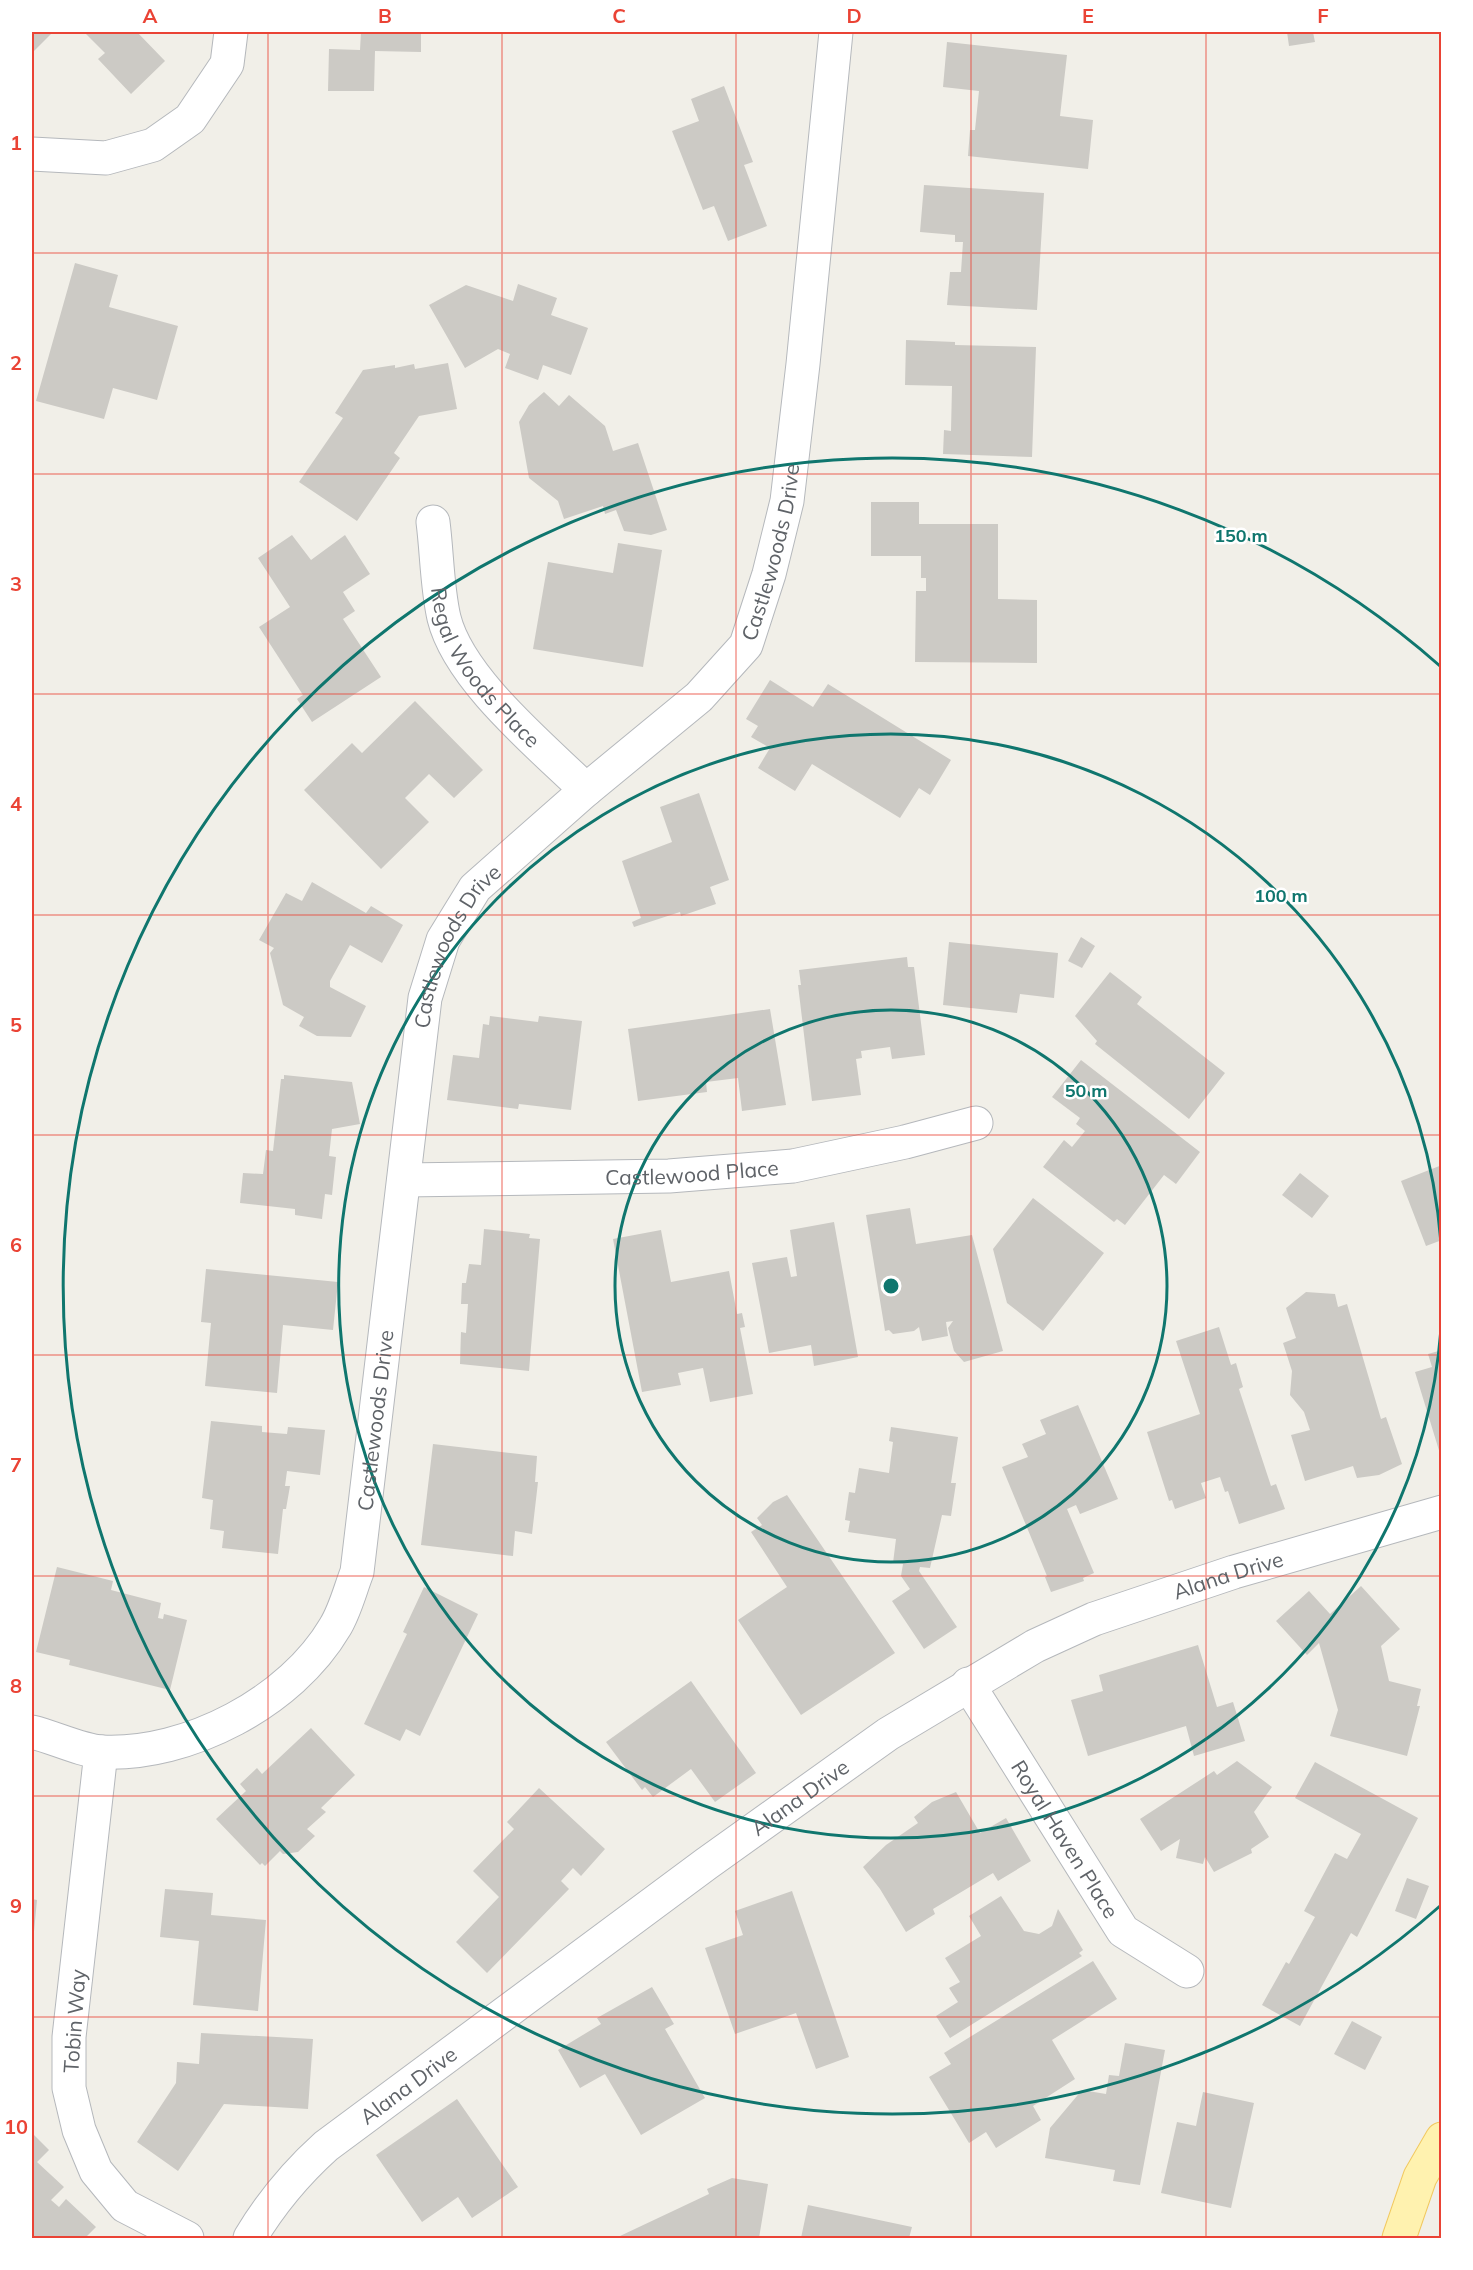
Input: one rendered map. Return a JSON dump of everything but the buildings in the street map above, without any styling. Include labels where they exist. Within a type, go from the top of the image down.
[{"type":"main road","points":[[1399,2238],[1420,2177],[1442,2139]]},
{"type":"street","points":[[32,154],[106,158],[153,146],[190,119],[227,64],[231,32]]},
{"type":"street","name":"Castlewoods Drive","points":[[32,1732],[101,1752],[172,1745],[250,1712],[300,1671],[335,1627],[357,1572],[425,998],[442,940],[475,888],[586,790],[699,697],[746,645],[769,574],[787,501],[836,32]]},
{"type":"street","name":"Regal Woods Place","points":[[433,522],[444,619],[456,649],[473,677],[586,790]]},
{"type":"street","name":"Castlewood Place","points":[[404,1180],[669,1176],[793,1166],[905,1142],[976,1123]]},
{"type":"street","name":"Alana Drive","points":[[250,2238],[264,2215],[299,2170],[326,2146],[706,1864],[888,1734],[968,1684],[1035,1646],[1094,1618],[1234,1572],[1442,1512]]},
{"type":"street","name":"Royal Haven Place","points":[[968,1684],[1122,1931],[1187,1971]]},
{"type":"street","name":"Tobin Way","points":[[101,1752],[69,2037],[69,2088],[79,2130],[96,2171],[124,2206],[187,2238]]}]
